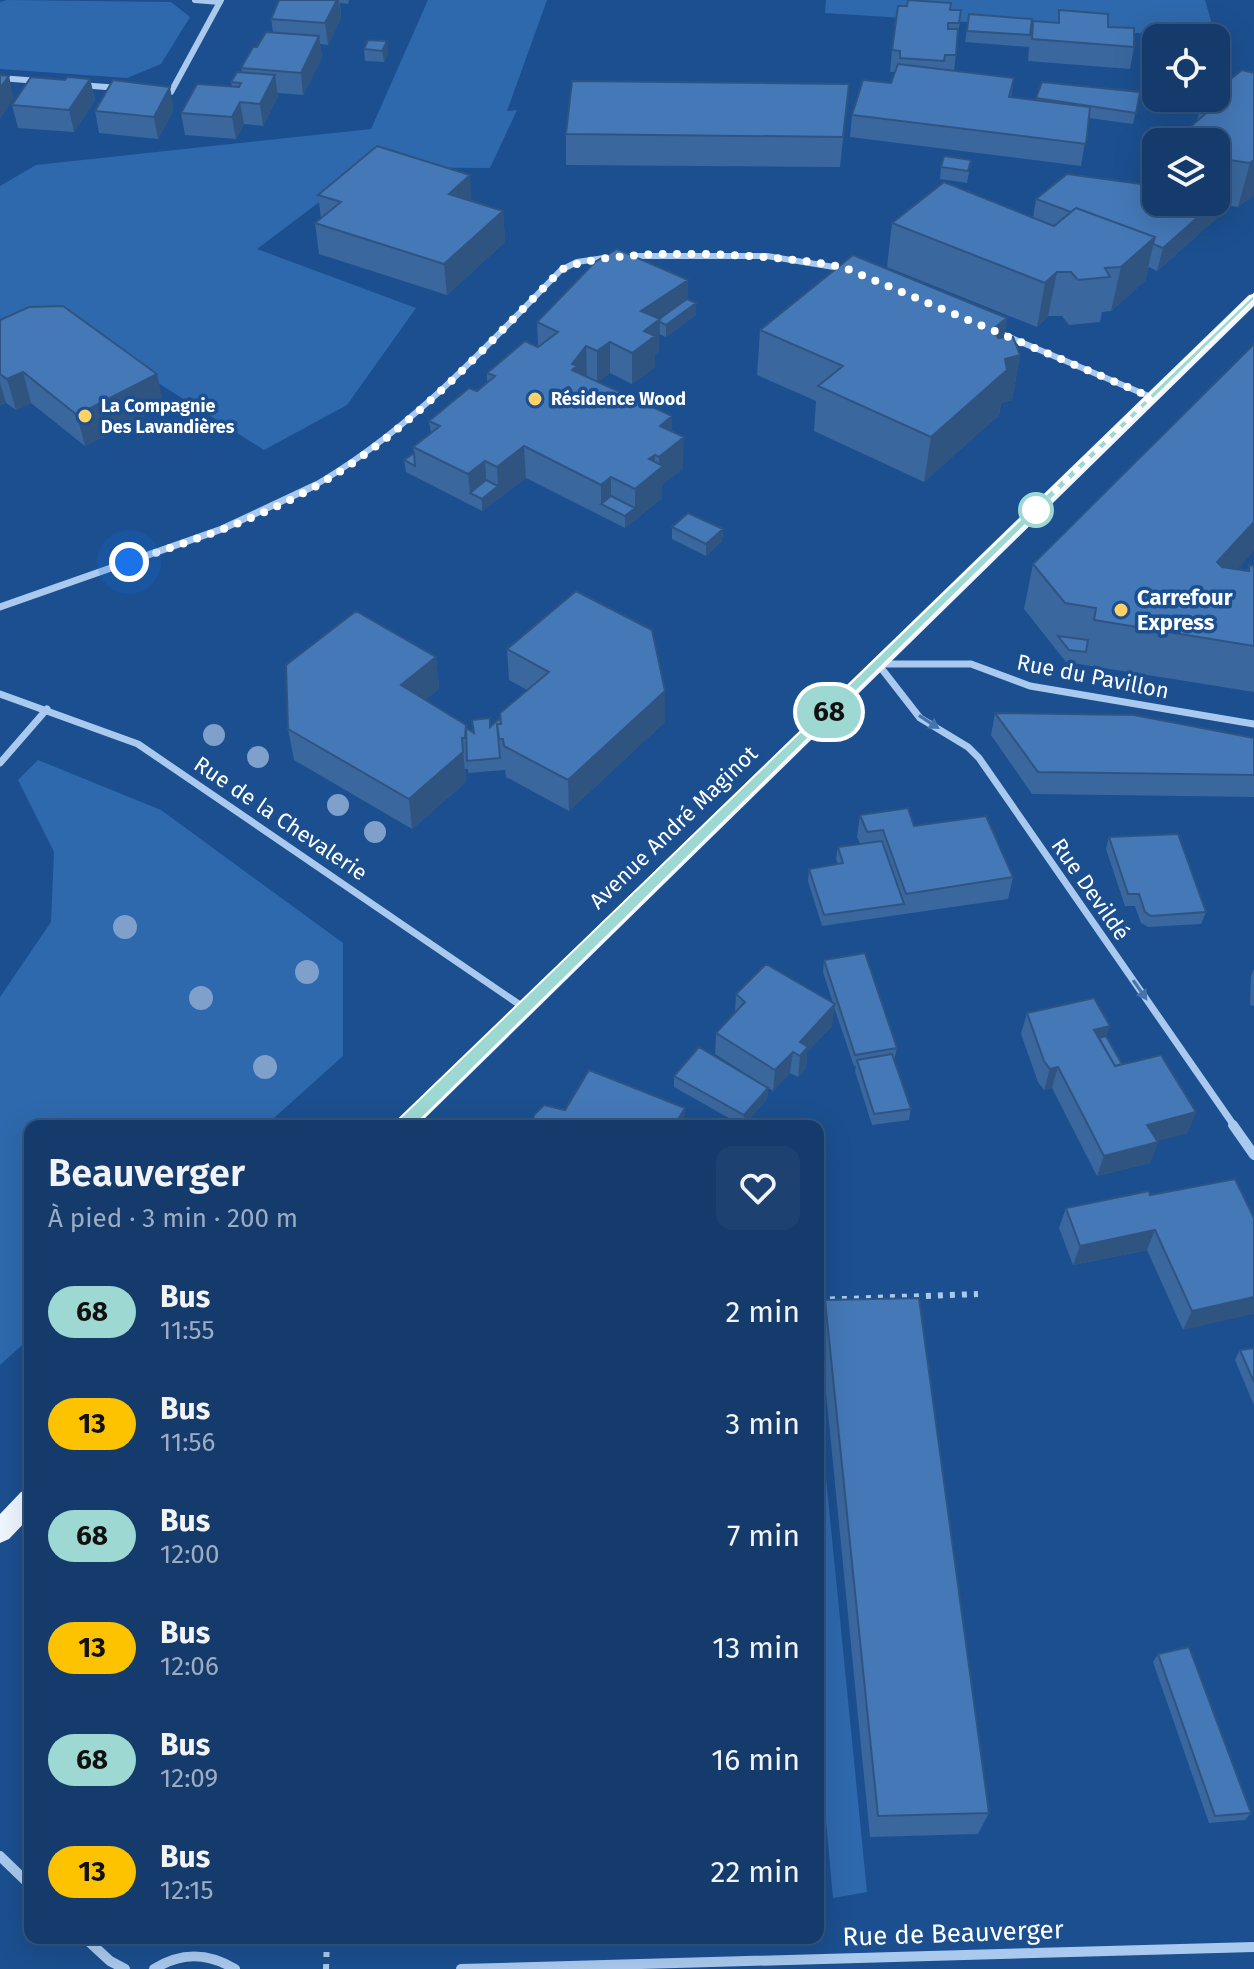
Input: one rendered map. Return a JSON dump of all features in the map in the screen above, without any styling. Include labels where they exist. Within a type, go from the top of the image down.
[{"type":"main road","name":"Avenue André Maginot","points":[[409,1120],[1254,298]]},
{"type":"main road","points":[[0,1531],[24,1506]]},
{"type":"street","points":[[155,91],[171,92],[221,1],[195,0]]},
{"type":"street","points":[[0,78],[47,82]]},
{"type":"street","points":[[78,84],[124,88]]},
{"type":"street","points":[[0,607],[228,526],[293,499],[349,466],[401,427],[561,270],[577,262],[632,256],[774,258],[810,260],[859,274]]},
{"type":"street","points":[[985,327],[1151,397]]},
{"type":"street","name":"Rue du Pavillon","points":[[878,664],[971,664],[1030,686],[1254,724]]},
{"type":"street","name":"Rue Devildé","points":[[878,664],[920,718],[954,738],[979,758],[1254,1155]]},
{"type":"street","name":"Rue de la Chevalerie","points":[[0,694],[138,744],[523,1007]]},
{"type":"street","points":[[0,763],[47,709]]},
{"type":"street","points":[[0,1856],[24,1879]]},
{"type":"street","points":[[92,1944],[110,1961],[125,1969]]},
{"type":"street","name":"Rue de Beauverger","points":[[461,1969],[1254,1947]]},
{"type":"street","points":[[154,1969],[187,1954],[219,1958],[235,1969]]},
{"type":"path","points":[[824,1300],[978,1294]]},
{"type":"path","points":[[326,1969],[327,1944]]},
{"type":"shaded area","points":[[428,0],[547,0],[507,111],[517,110],[490,168],[366,167],[257,249],[416,308],[347,405],[264,450],[54,317],[0,339],[0,186],[36,165],[371,129]]},
{"type":"shaded area","points":[[826,0],[1205,0],[1212,24],[1142,24],[1142,33],[825,13]]},
{"type":"shaded area","points":[[0,2],[171,2],[190,17],[161,64],[127,78],[0,69]]},
{"type":"shaded area","points":[[38,760],[161,810],[343,943],[343,1056],[272,1120],[24,1120],[24,1343],[0,1365],[0,997],[51,922],[54,852],[18,780]]},
{"type":"shaded area","points":[[824,1458],[867,1892],[833,1898],[826,1821]]},
{"type":"building","points":[[279,0],[337,0],[325,23],[271,19]]},
{"type":"building","points":[[908,0],[951,3],[950,10],[961,10],[959,23],[948,23],[948,29],[958,29],[956,55],[945,55],[944,61],[900,58],[900,51],[892,50],[898,6],[907,6]]},
{"type":"building","points":[[1059,10],[1108,14],[1108,27],[1134,28],[1134,47],[1032,39],[1033,21],[1059,23]]},
{"type":"building","points":[[969,14],[1032,19],[1030,35],[967,31]]},
{"type":"building","points":[[266,32],[319,36],[301,73],[241,68]]},
{"type":"building","points":[[368,40],[387,41],[382,51],[364,49]]},
{"type":"building","points":[[898,64],[1014,78],[1009,97],[1090,107],[1086,144],[852,115],[863,80],[891,83]]},
{"type":"building","points":[[1242,70],[1254,73],[1254,160],[1250,163],[1230,160],[1230,128],[1189,128],[1207,112],[1230,112],[1230,80]]},
{"type":"building","points":[[237,72],[275,75],[260,104],[240,102],[232,117],[181,113],[197,84],[239,87],[241,83],[231,82]]},
{"type":"building","points":[[0,75],[9,76],[0,88]]},
{"type":"building","points":[[31,77],[90,79],[69,110],[12,105]]},
{"type":"building","points":[[113,80],[170,87],[154,117],[95,111]]},
{"type":"building","points":[[572,81],[849,84],[843,137],[566,134]]},
{"type":"building","points":[[1042,82],[1140,92],[1136,113],[1036,98]]},
{"type":"building","points":[[377,146],[470,175],[449,194],[503,211],[444,264],[315,223],[341,202],[318,195]]},
{"type":"building","points":[[944,156],[971,160],[968,171],[941,167]]},
{"type":"building","points":[[1067,174],[1142,184],[1142,216],[1199,216],[1163,248],[1153,244],[1155,237],[1076,208],[1071,212],[1036,199]]},
{"type":"building","points":[[944,182],[1054,226],[1076,208],[1155,237],[1121,267],[1105,268],[1110,277],[1078,280],[1071,272],[1057,272],[1045,283],[892,223]]},
{"type":"building","name":"Résidence Wood","points":[[617,249],[688,280],[641,311],[660,319],[644,331],[655,336],[632,353],[610,342],[597,351],[586,346],[572,364],[577,366],[572,370],[672,416],[660,426],[684,437],[659,457],[655,455],[649,459],[663,466],[635,489],[611,477],[601,485],[524,446],[497,467],[485,461],[468,474],[413,447],[440,426],[429,421],[469,388],[477,391],[495,376],[487,373],[525,341],[538,347],[558,332],[537,322],[595,262]]},
{"type":"building","points":[[853,255],[1007,318],[993,329],[998,338],[1013,337],[1020,355],[1005,359],[1007,370],[931,437],[818,386],[843,366],[760,330]]},
{"type":"building","points":[[687,299],[696,303],[666,325],[660,322],[659,319]]},
{"type":"building","points":[[63,306],[157,374],[77,415],[23,372],[7,379],[0,374],[0,320],[29,307]]},
{"type":"building","points":[[1254,344],[1254,522],[1217,562],[1222,567],[1249,571],[1249,565],[1254,566],[1254,646],[1094,620],[1096,608],[1065,603],[1033,564]]},
{"type":"building","points":[[414,453],[415,466],[404,460]]},
{"type":"building","points":[[486,480],[498,486],[482,499],[470,493]]},
{"type":"building","points":[[611,496],[635,508],[625,516],[601,504]]},
{"type":"building","points":[[688,513],[723,529],[706,544],[672,527]]},
{"type":"building","points":[[576,591],[652,630],[665,691],[568,780],[504,746],[503,739],[499,739],[497,724],[501,724],[500,713],[549,672],[507,649]]},
{"type":"building","points":[[356,611],[436,657],[401,685],[466,725],[465,738],[462,738],[463,752],[409,799],[288,729],[286,665]]},
{"type":"building","points":[[1058,636],[1088,640],[1086,652],[1069,650]]},
{"type":"building","points":[[995,713],[1134,715],[1254,738],[1254,775],[1038,772]]},
{"type":"building","points":[[490,718],[490,727],[500,718],[501,724],[497,724],[500,758],[467,761],[466,728],[474,733],[472,720]]},
{"type":"building","points":[[908,808],[914,826],[986,816],[1013,877],[906,894],[883,830],[867,832],[860,815]]},
{"type":"building","points":[[1178,834],[1206,912],[1151,916],[1145,912],[1139,894],[1128,894],[1109,837]]},
{"type":"building","points":[[882,841],[904,904],[824,915],[809,869],[843,863],[838,847]]},
{"type":"building","points":[[865,953],[897,1048],[855,1055],[824,960]]},
{"type":"building","points":[[766,964],[835,1004],[800,1042],[808,1047],[800,1056],[793,1052],[775,1070],[716,1033],[745,1002],[736,994]]},
{"type":"building","points":[[1094,998],[1110,1026],[1094,1030],[1115,1066],[1161,1055],[1196,1112],[1147,1125],[1158,1142],[1104,1156],[1058,1067],[1050,1069],[1044,1061],[1027,1013]]},
{"type":"building","points":[[1106,1036],[1122,1064],[1115,1066],[1099,1038]]},
{"type":"building","points":[[699,1047],[768,1088],[744,1115],[674,1076]]},
{"type":"building","points":[[892,1054],[911,1109],[874,1114],[857,1060]]},
{"type":"building","points":[[589,1070],[685,1108],[678,1120],[533,1120],[544,1105],[565,1110]]},
{"type":"building","points":[[1235,1179],[1254,1218],[1254,1297],[1192,1311],[1155,1230],[1080,1246],[1066,1208],[1149,1191],[1150,1195]]},
{"type":"building","points":[[919,1298],[989,1813],[878,1816],[825,1300]]},
{"type":"building","points":[[1254,1348],[1254,1382],[1240,1350]]},
{"type":"building","points":[[1189,1647],[1251,1813],[1215,1816],[1158,1654]]},
{"type":"bus line","name":"68","points":[[409,1120],[1254,298]]},
{"type":"place","name":"Résidence Wood","points":[[535,399]]},
{"type":"place","name":"La Compagnie Des Lavandières","points":[[85,416]]},
{"type":"place","name":"Carrefour Express","points":[[1121,610]]},
{"type":"route","points":[[129,562],[293,499],[349,466],[401,427],[475,358],[561,270],[577,262],[602,257],[774,258],[810,260],[845,268],[1151,397],[1036,510]]}]
